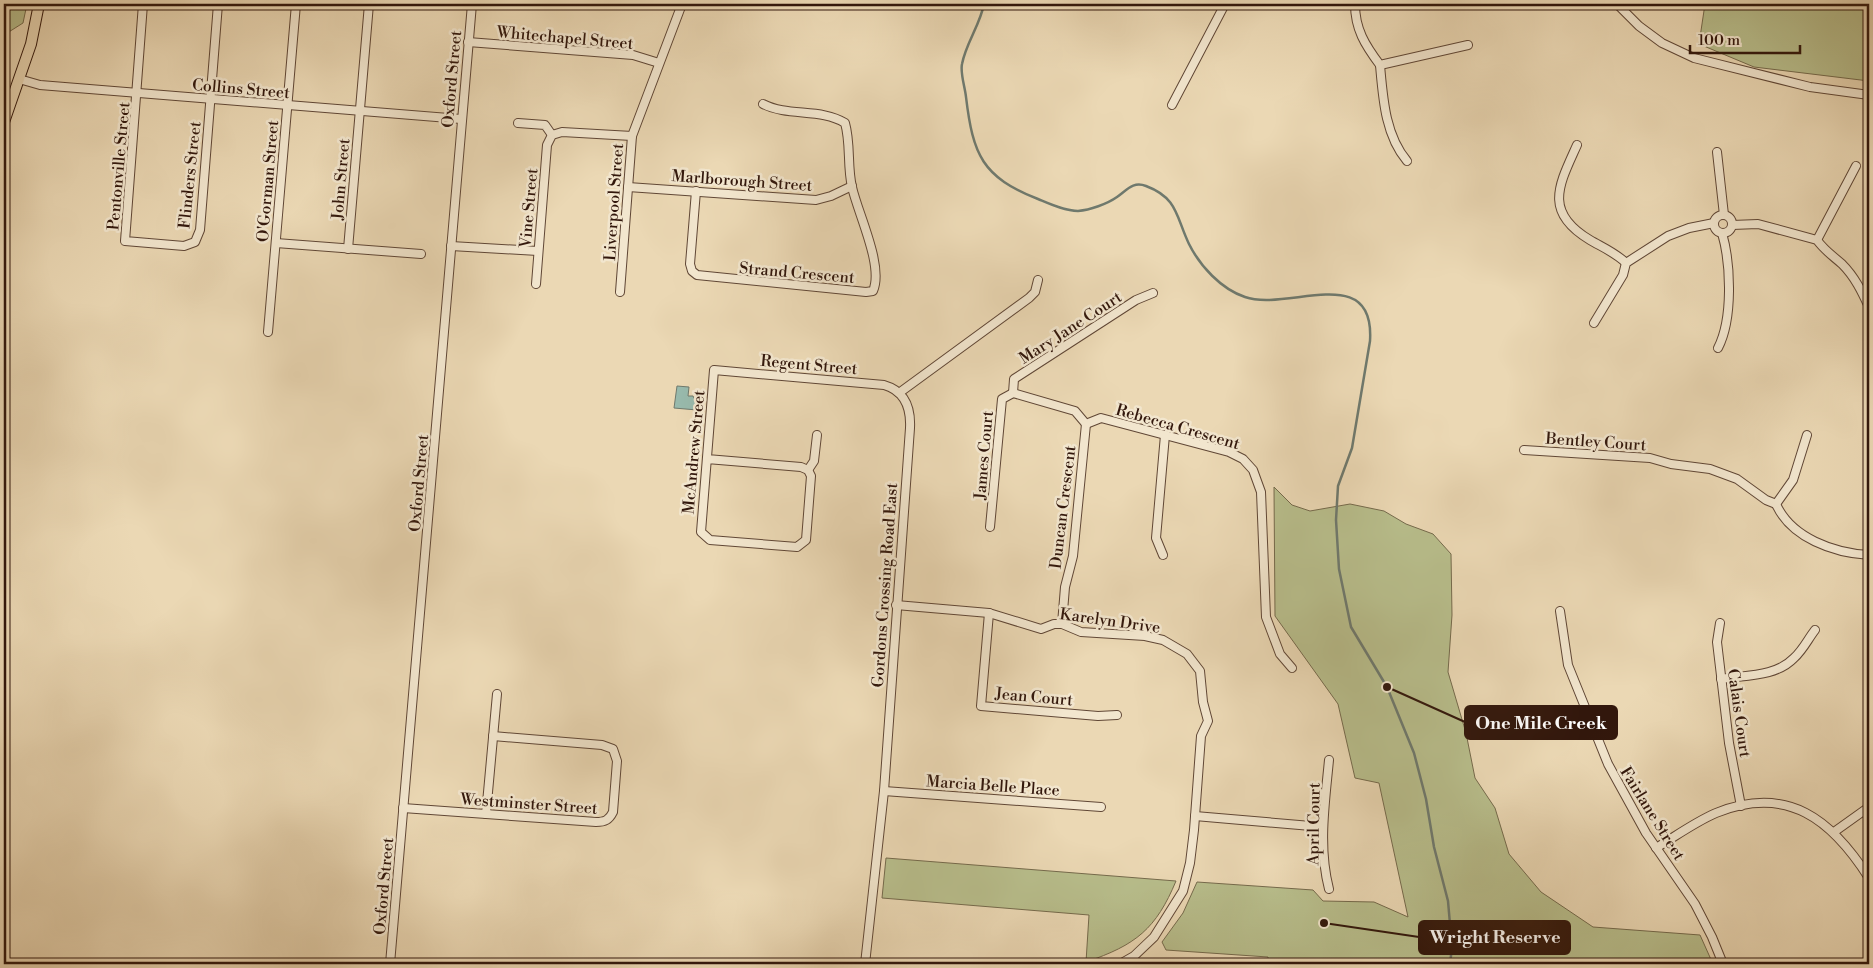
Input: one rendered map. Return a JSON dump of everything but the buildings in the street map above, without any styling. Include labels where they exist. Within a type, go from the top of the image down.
[{"type":"main road","points":[[4,122],[31,44],[38,8]]},
{"type":"street","name":"Pentonville Street","points":[[125,241],[144,4]]},
{"type":"street","points":[[210,100],[218,4]]},
{"type":"street","name":"O'Gorman Street","points":[[268,332],[296,4]]},
{"type":"street","name":"John Street","points":[[348,249],[369,4]]},
{"type":"street","name":"Oxford Street","points":[[390,964],[472,4]]},
{"type":"street","name":"Liverpool Street","points":[[620,292],[632,136],[682,4]]},
{"type":"street","points":[[1172,105],[1225,4]]},
{"type":"street","points":[[1355,4],[1355,22],[1365,45],[1380,65],[1383,97],[1392,139],[1407,161]]},
{"type":"street","points":[[1617,4],[1639,26],[1662,43],[1694,58],[1810,87],[1869,95]]},
{"type":"street","name":"Whitechapel Street","points":[[468,42],[633,55],[659,63]]},
{"type":"street","points":[[1380,65],[1468,45]]},
{"type":"street","name":"Collins Street","points":[[19,79],[40,85],[461,119]]},
{"type":"street","name":"Flinders Street","points":[[125,241],[184,246],[195,242],[200,230],[210,100]]},
{"type":"street","points":[[763,104],[776,111],[836,117],[845,123],[848,135],[852,186]]},
{"type":"street","points":[[518,123],[544,125],[552,135],[562,132],[632,136]]},
{"type":"street","name":"Vine Street","points":[[536,284],[547,145],[552,135]]},
{"type":"street","points":[[1577,145],[1559,190],[1562,214],[1575,230],[1626,263]]},
{"type":"street","points":[[1717,152],[1724,215]]},
{"type":"street","points":[[1817,240],[1856,166]]},
{"type":"street","name":"Strand Crescent","points":[[696,191],[690,264],[692,272],[697,275],[866,292],[873,291],[876,271],[852,186]]},
{"type":"street","name":"Marlborough Street","points":[[628,187],[816,200],[831,196],[852,186]]},
{"type":"street","points":[[1594,323],[1623,275],[1626,263],[1668,236],[1714,223],[1716,218],[1724,215],[1730,217],[1732,225],[1730,230],[1722,233]]},
{"type":"street","points":[[1714,223],[1716,228],[1722,233],[1728,298],[1725,330],[1718,348]]},
{"type":"street","points":[[1732,225],[1758,224],[1817,240],[1824,250],[1841,263],[1852,275],[1869,308]]},
{"type":"street","points":[[276,243],[421,254]]},
{"type":"street","points":[[451,246],[538,251]]},
{"type":"street","points":[[899,392],[1029,298],[1035,292],[1038,280]]},
{"type":"street","name":"Mary Jane Court","points":[[1013,393],[1014,379],[1136,300],[1153,293]]},
{"type":"street","name":"Regent Street","points":[[714,370],[879,384],[887,385],[899,392]]},
{"type":"street","name":"McAndrew Street","points":[[714,370],[700,529],[704,536],[710,540],[794,547],[801,545],[806,540],[811,476],[808,470]]},
{"type":"street","name":"Gordons Crossing Road East","points":[[865,964],[884,791],[896,605],[911,420],[908,405],[899,392]]},
{"type":"street","points":[[1013,393],[1075,412],[1086,424]]},
{"type":"street","name":"James Court","points":[[990,527],[1002,399],[1013,393]]},
{"type":"street","name":"Rebecca Crescent","points":[[1086,424],[1101,418],[1230,452],[1243,460],[1253,470],[1261,492],[1266,617],[1280,654],[1292,668]]},
{"type":"street","name":"Duncan Crescent","points":[[1062,624],[1065,587],[1073,556],[1086,424]]},
{"type":"street","points":[[707,459],[801,467],[808,470],[814,461],[817,435]]},
{"type":"street","points":[[1163,555],[1156,538],[1165,435]]},
{"type":"street","points":[[1807,435],[1793,480],[1776,504],[1783,517],[1814,541],[1842,552],[1869,555]]},
{"type":"street","name":"Bentley Court","points":[[1524,450],[1650,458],[1671,464],[1710,469],[1737,479],[1766,500],[1776,504]]},
{"type":"street","name":"Karelyn Drive","points":[[896,605],[989,614],[1041,629],[1054,624],[1062,624],[1080,632],[1145,636],[1164,640],[1187,654],[1200,671],[1203,702],[1208,721],[1200,736],[1190,863],[1183,891],[1154,937],[1134,956],[1120,964]]},
{"type":"street","name":"Fairlane Street","points":[[1560,611],[1568,665],[1594,732],[1620,788],[1656,848],[1695,904],[1723,964]]},
{"type":"street","name":"Jean Court","points":[[989,614],[981,706],[1098,716],[1117,715]]},
{"type":"street","name":"Calais Court","points":[[1720,623],[1717,642],[1721,679],[1729,743],[1741,806]]},
{"type":"street","points":[[1721,679],[1762,674],[1781,668],[1794,659],[1815,630]]},
{"type":"street","points":[[486,814],[497,694]]},
{"type":"street","name":"Westminster Street","points":[[403,808],[596,822],[606,821],[613,812],[617,761],[613,749],[602,745],[493,736]]},
{"type":"street","name":"April Court","points":[[1329,760],[1323,827],[1324,871],[1329,889]]},
{"type":"street","name":"Marcia Belle Place","points":[[884,791],[1101,807]]},
{"type":"street","points":[[1656,848],[1715,814],[1741,806],[1764,803],[1788,807],[1812,816],[1834,832],[1852,851],[1869,878]]},
{"type":"street","points":[[1834,832],[1869,807]]},
{"type":"street","points":[[1195,816],[1323,827]]},
{"type":"green space","points":[[4,4],[27,4],[23,23],[4,35]]},
{"type":"green space","points":[[1705,4],[1869,4],[1869,81],[1754,67],[1699,44]]},
{"type":"green space","points":[[1274,487],[1292,505],[1310,511],[1350,504],[1384,511],[1406,524],[1433,534],[1451,554],[1452,615],[1448,672],[1466,733],[1475,778],[1495,808],[1509,854],[1541,892],[1593,927],[1700,935],[1713,964],[1268,964],[1268,957],[1166,950],[1162,942],[1183,913],[1197,882],[1313,890],[1323,901],[1374,902],[1408,917],[1379,783],[1355,778],[1338,704],[1275,616]]},
{"type":"green space","points":[[886,858],[1176,881],[1161,912],[1142,933],[1118,949],[1086,962],[1089,915],[882,898]]},
{"type":"shaded area","points":[[677,386],[689,387],[688,396],[693,396],[697,404],[697,410],[674,408]]},
{"type":"waterway","points":[[984,4],[964,56],[962,72],[972,134],[977,149],[992,172],[1004,182],[1019,191],[1053,205],[1078,211],[1108,202],[1134,185],[1146,186],[1164,196],[1175,209],[1189,244],[1205,268],[1220,283],[1236,293],[1245,297],[1263,300],[1326,295],[1344,296],[1359,302],[1368,317],[1370,341],[1352,448],[1338,486],[1336,520],[1339,569],[1351,627],[1387,687],[1414,753],[1426,799],[1434,847],[1448,901],[1452,947],[1450,964]]},
{"type":"place","name":"One Mile Creek","points":[[1387,687]]},
{"type":"place","name":"Wright Reserve","points":[[1324,923]]}]
